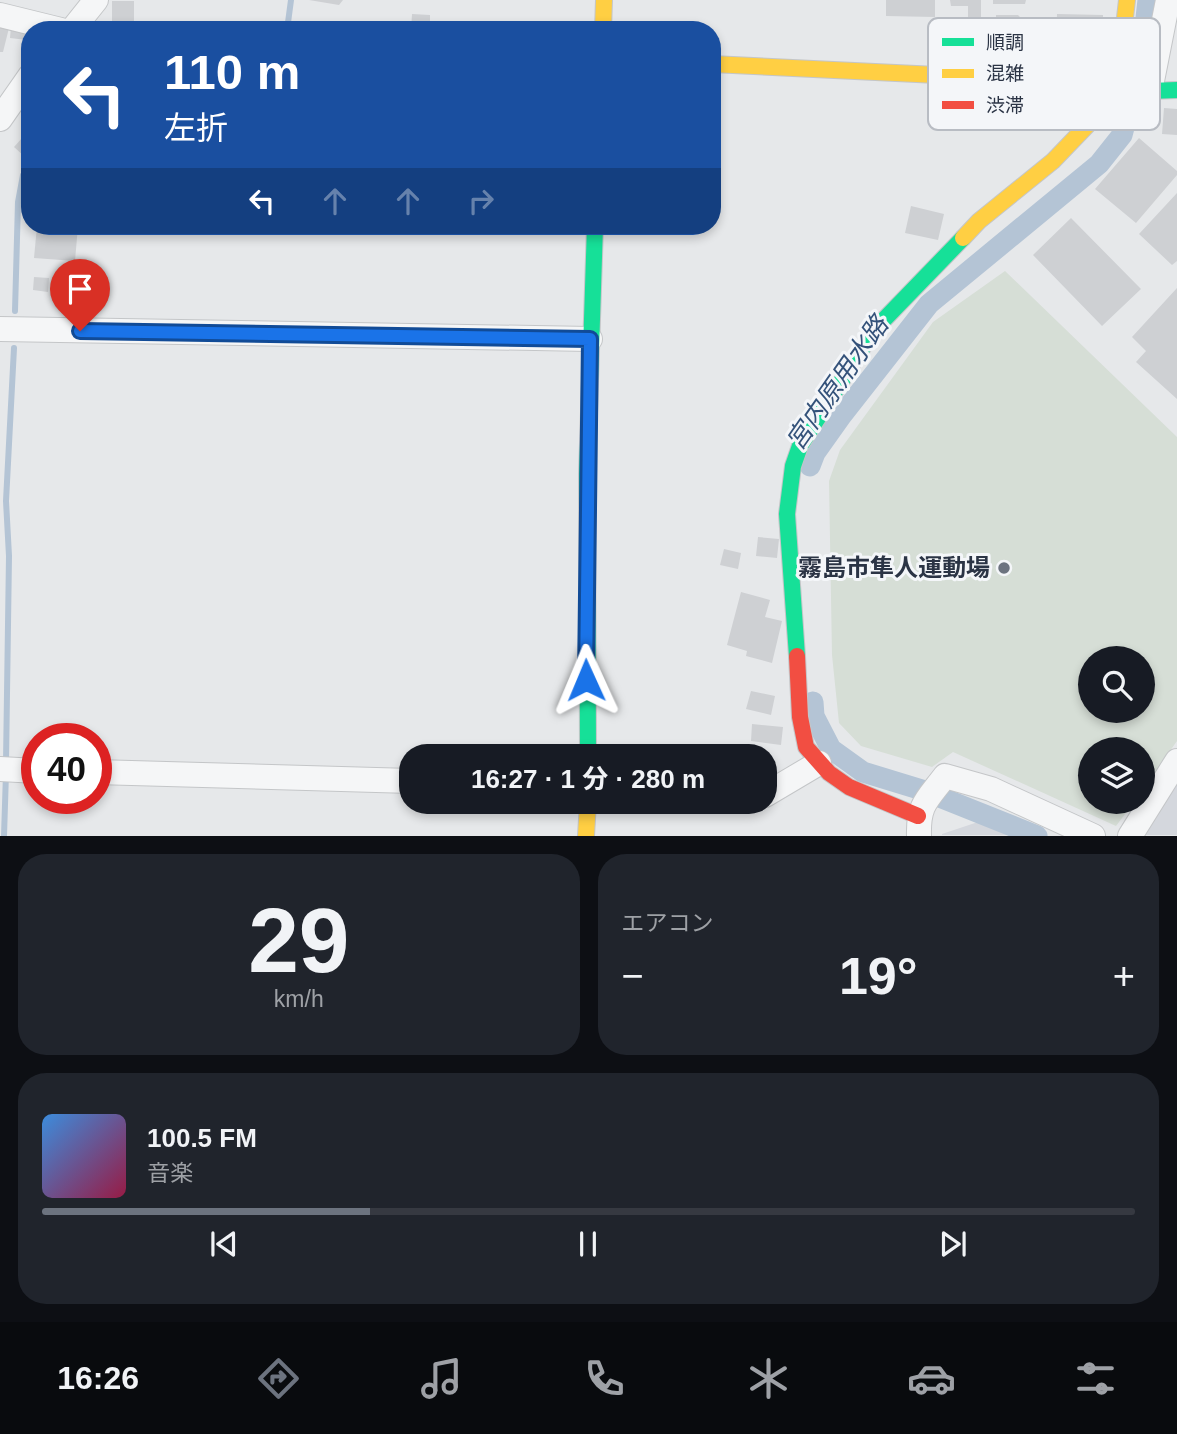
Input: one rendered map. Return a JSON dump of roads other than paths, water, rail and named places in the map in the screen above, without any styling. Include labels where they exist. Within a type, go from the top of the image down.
[{"type":"street","points":[[79,21],[96,0]]},
{"type":"street","points":[[603,21],[604,0]]},
{"type":"street","points":[[1125,18],[1127,0]]},
{"type":"street","points":[[1160,40],[1168,0]]},
{"type":"street","points":[[0,15],[24,21]]},
{"type":"street","points":[[721,64],[928,75]]},
{"type":"street","points":[[0,119],[21,89]]},
{"type":"street","points":[[1083,130],[1053,161],[979,221],[874,330],[800,446],[793,466],[787,514],[794,588],[800,718],[806,747],[819,763],[849,787],[919,826],[922,806],[945,776],[991,789],[1093,835]]},
{"type":"street","points":[[587,744],[590,339],[595,235]]},
{"type":"street","points":[[0,329],[590,339]]},
{"type":"street","points":[[1130,835],[1177,761]]},
{"type":"street","points":[[777,788],[819,763]]},
{"type":"street","points":[[0,769],[21,770]]},
{"type":"street","points":[[112,772],[399,781]]},
{"type":"street","points":[[586,835],[587,814]]},
{"type":"waterway","points":[[288,21],[291,0]]},
{"type":"waterway","name":"宮内原用水路","points":[[1146,18],[1148,0]]},
{"type":"waterway","name":"宮内原用水路","points":[[810,466],[815,453],[842,415],[929,304],[1099,164],[1123,130]]},
{"type":"waterway","points":[[15,311],[18,202],[21,186]]},
{"type":"waterway","points":[[6,762],[9,556],[6,501],[14,348]]},
{"type":"waterway","name":"宮内原用水路","points":[[813,702],[814,716],[831,749],[863,772],[922,790],[1037,836]]},
{"type":"waterway","points":[[4,836],[6,773]]},
{"type":"place","name":"霧島市隼人運動場","points":[[1004,568]]}]
